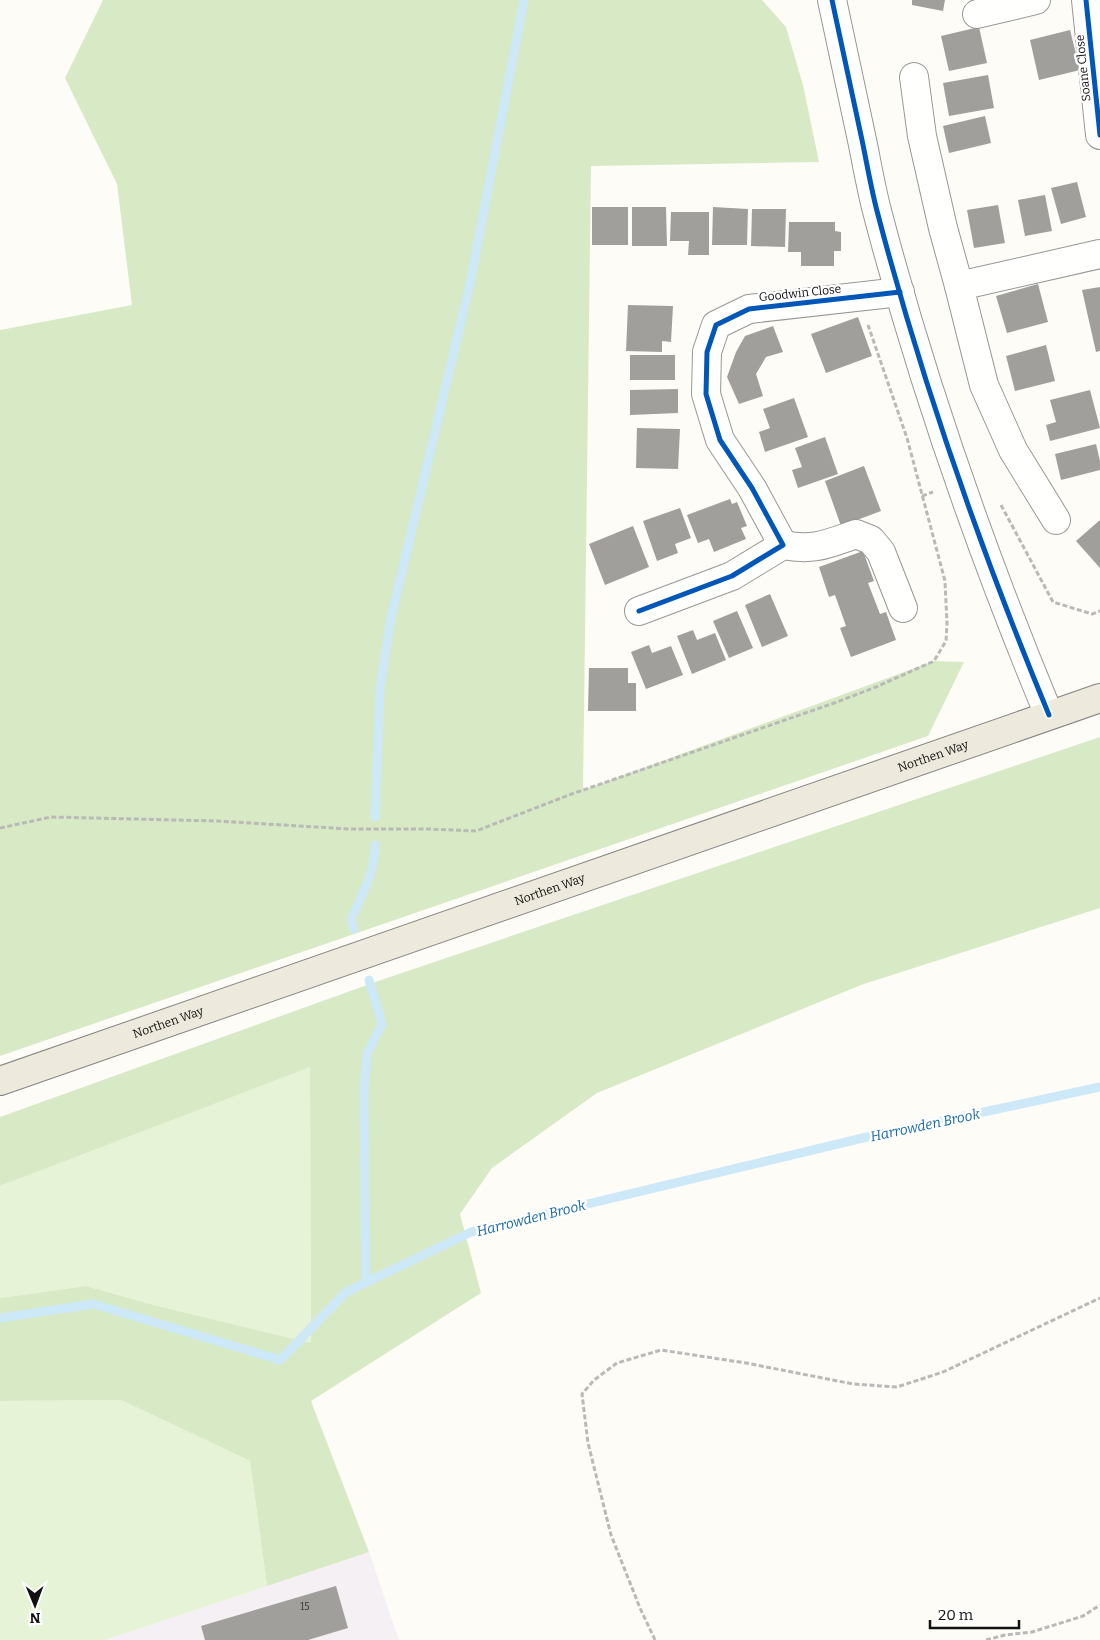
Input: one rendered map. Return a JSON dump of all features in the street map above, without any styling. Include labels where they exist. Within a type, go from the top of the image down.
[{"type":"main road","name":"Northen Way","points":[[0,1081],[1100,698]]},
{"type":"street","points":[[832,0],[876,209],[900,292],[941,426],[966,498],[1007,613],[1049,715]]},
{"type":"street","points":[[977,14],[1036,0]]},
{"type":"street","name":"Soane Close","points":[[1086,0],[1100,135]]},
{"type":"street","points":[[914,77],[922,136],[942,228],[984,385],[1013,450],[1056,520]]},
{"type":"street","points":[[959,286],[1100,254]]},
{"type":"street","name":"Goodwin Close","points":[[783,545],[752,488],[720,440],[706,394],[707,352],[716,325],[749,309],[900,292]]},
{"type":"street","points":[[639,612],[732,576],[783,545],[813,548],[856,534],[871,540],[881,552],[903,608]]},
{"type":"path","points":[[0,828],[51,817],[217,821],[349,829],[476,831],[569,796],[837,702],[934,661],[946,640],[945,581],[907,438],[859,297]]},
{"type":"path","points":[[998,500],[1053,602],[1092,614],[1100,612]]},
{"type":"path","points":[[655,1640],[611,1535],[588,1443],[582,1394],[594,1380],[617,1363],[661,1350],[746,1363],[853,1384],[897,1387],[943,1372],[1100,1298]]},
{"type":"path","points":[[986,1640],[1005,1635],[1032,1632],[1083,1616],[1100,1605]]},
{"type":"shaded area","points":[[369,1552],[399,1640],[105,1640]]},
{"type":"green space","points":[[103,0],[762,0],[786,27],[803,85],[819,162],[591,166],[583,790],[934,661],[964,662],[928,736],[0,1056],[0,330],[132,305],[117,184],[65,78]]},
{"type":"green space","points":[[1100,737],[1100,908],[861,985],[597,1093],[492,1168],[460,1214],[481,1293],[311,1401],[369,1552],[267,1586],[250,1461],[121,1400],[0,1401],[0,1298],[86,1286],[150,1304],[311,1343],[310,1067],[0,1186],[0,1117],[381,980]]},
{"type":"green space","points":[[310,1066],[311,1343],[150,1304],[86,1286],[0,1298],[0,1186]]},
{"type":"green space","points":[[121,1400],[250,1461],[267,1586],[105,1640],[0,1640],[0,1401]]},
{"type":"building","points":[[912,0],[945,0],[943,11],[912,5]]},
{"type":"building","points":[[979,27],[987,63],[949,71],[941,36]]},
{"type":"building","points":[[1070,30],[1080,70],[1039,80],[1030,40]]},
{"type":"building","points":[[988,75],[994,108],[949,116],[943,83]]},
{"type":"building","points":[[985,116],[991,143],[949,153],[943,126]]},
{"type":"building","points":[[1077,182],[1086,217],[1061,224],[1051,188]]},
{"type":"building","points":[[1045,195],[1052,231],[1025,236],[1018,200]]},
{"type":"building","points":[[998,205],[1005,243],[974,248],[967,210]]},
{"type":"building","points":[[592,207],[628,207],[628,245],[592,245]]},
{"type":"building","points":[[632,207],[666,207],[667,246],[632,246]]},
{"type":"building","points":[[713,207],[748,209],[747,245],[712,245]]},
{"type":"building","points":[[752,209],[786,209],[785,247],[751,246]]},
{"type":"building","points":[[671,212],[709,212],[709,255],[688,255],[689,241],[670,241]]},
{"type":"building","points":[[789,222],[835,222],[835,231],[841,232],[841,251],[834,251],[834,266],[801,266],[801,252],[788,252]]},
{"type":"building","points":[[1038,284],[1048,322],[1007,333],[996,296]]},
{"type":"building","points":[[1100,287],[1100,351],[1096,352],[1082,290]]},
{"type":"building","points":[[628,305],[673,306],[671,342],[662,341],[662,352],[626,351]]},
{"type":"building","points":[[858,317],[872,356],[826,373],[811,334]]},
{"type":"building","points":[[773,326],[783,352],[766,357],[756,374],[763,396],[739,404],[727,377],[736,352],[745,336]]},
{"type":"building","points":[[1046,345],[1055,381],[1015,391],[1006,356]]},
{"type":"building","points":[[630,355],[675,355],[675,380],[630,380]]},
{"type":"building","points":[[678,389],[678,413],[630,415],[630,390]]},
{"type":"building","points":[[1090,390],[1100,428],[1050,441],[1046,425],[1056,422],[1050,400]]},
{"type":"building","points":[[794,398],[808,437],[765,452],[759,432],[770,428],[763,409]]},
{"type":"building","points":[[637,428],[680,429],[678,469],[636,468]]},
{"type":"building","points":[[825,437],[838,474],[798,488],[792,470],[802,467],[795,448]]},
{"type":"building","points":[[1096,444],[1100,470],[1061,480],[1055,454]]},
{"type":"building","points":[[864,466],[881,511],[841,526],[825,481]]},
{"type":"building","points":[[730,499],[732,504],[737,502],[747,526],[741,528],[746,539],[714,552],[709,539],[698,543],[687,515]]},
{"type":"building","points":[[680,508],[691,538],[675,544],[678,553],[657,561],[643,521]]},
{"type":"building","points":[[1100,520],[1100,568],[1076,541]]},
{"type":"building","points":[[633,526],[649,567],[605,585],[589,544]]},
{"type":"building","points":[[863,551],[874,581],[868,583],[880,614],[886,612],[896,640],[851,657],[840,628],[846,626],[840,609],[835,595],[829,597],[819,567]]},
{"type":"building","points":[[770,594],[788,636],[762,647],[745,605]]},
{"type":"building","points":[[737,611],[753,648],[729,658],[713,621]]},
{"type":"building","points":[[693,630],[697,640],[715,633],[726,660],[692,674],[677,636]]},
{"type":"building","points":[[649,645],[652,653],[671,646],[683,675],[646,689],[631,652]]},
{"type":"building","points":[[589,668],[628,668],[628,683],[636,683],[636,711],[588,711]]},
{"type":"building","points":[[336,1586],[348,1628],[308,1640],[205,1640],[201,1626]]},
{"type":"waterway","points":[[375,817],[380,688],[390,622],[470,283],[524,0]]},
{"type":"waterway","points":[[354,929],[351,919],[370,874],[375,845]]},
{"type":"waterway","points":[[366,1282],[364,1095],[367,1053],[382,1024],[369,980]]},
{"type":"waterway","name":"Harrowden Brook","points":[[0,1318],[93,1304],[280,1360],[346,1292],[471,1232],[867,1137],[1100,1087]]},
{"type":"cycle path","points":[[832,0],[875,202],[913,339],[954,466],[1000,591],[1049,715]]},
{"type":"cycle path","points":[[1086,0],[1100,135]]},
{"type":"cycle path","points":[[639,611],[732,576],[783,545],[752,488],[720,440],[706,394],[707,352],[716,325],[749,309],[900,292]]}]
